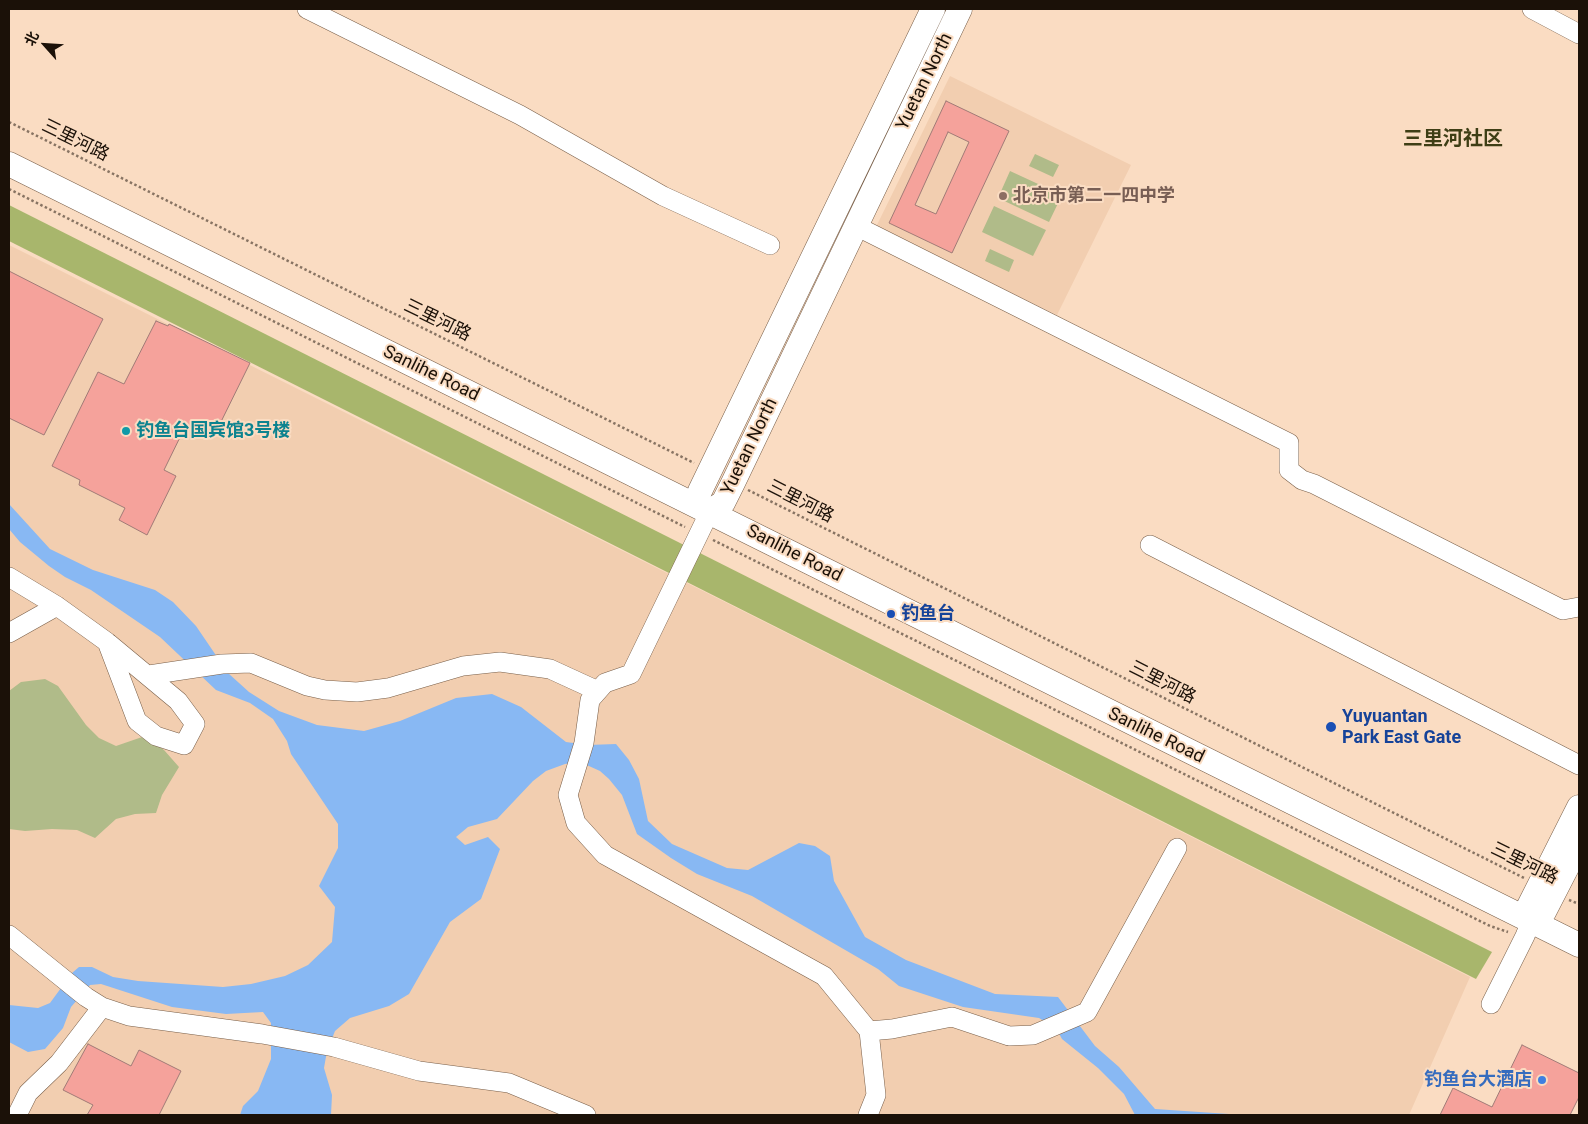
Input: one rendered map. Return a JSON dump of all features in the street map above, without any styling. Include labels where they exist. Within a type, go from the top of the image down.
[{"type":"main road","name":"Yuetan North","points":[[715,492],[933,9]]},
{"type":"main road","name":"Yuetan North","points":[[715,492],[856,226],[960,9]]},
{"type":"main road","name":"Sanlihe Road","points":[[9,148],[522,405],[715,492]]},
{"type":"main road","name":"Sanlihe Road","points":[[9,164],[715,492],[1579,929]]},
{"type":"main road","points":[[1537,909],[1579,807]]},
{"type":"main road","points":[[1537,909],[1579,844]]},
{"type":"main road","name":"Sanlihe Road","points":[[1537,909],[1579,946]]},
{"type":"street","points":[[308,9],[520,115],[663,196],[770,245]]},
{"type":"street","points":[[1532,9],[1579,34]]},
{"type":"street","points":[[856,226],[1289,443],[1289,470],[1302,480],[1314,484],[1564,610],[1579,607]]},
{"type":"street","points":[[715,492],[699,533],[631,674],[606,682],[590,700],[584,743],[568,795],[576,823],[605,855],[824,976],[869,1031],[876,1095],[868,1115]]},
{"type":"street","points":[[1150,545],[1579,765]]},
{"type":"street","points":[[9,576],[57,606],[107,642],[178,701],[194,724],[184,745],[156,736],[137,722],[107,642]]},
{"type":"street","points":[[9,633],[57,606]]},
{"type":"street","points":[[149,675],[222,664],[251,664],[308,686],[324,690],[357,692],[388,688],[464,666],[500,662],[550,669],[598,691]]},
{"type":"street","points":[[869,1031],[892,1029],[952,1017],[1009,1036],[1033,1035],[1087,1012],[1177,848]]},
{"type":"street","points":[[1491,1004],[1537,909]]},
{"type":"street","points":[[9,935],[61,978],[102,1007],[129,1016],[262,1034],[334,1047],[419,1071],[509,1083],[586,1115]]},
{"type":"street","points":[[17,1115],[28,1093],[59,1063],[102,1007]]},
{"type":"path","name":"三里河路","points":[[9,122],[715,492],[1537,909]]},
{"type":"path","name":"三里河路","points":[[9,189],[1490,926],[1537,909],[1579,904]]},
{"type":"shaded area","name":"北京市第二一四中学","points":[[950,76],[1131,165],[1057,315],[876,227]]},
{"type":"shaded area","points":[[9,245],[695,587],[1470,977],[1409,1115],[9,1115]]},
{"type":"green space","points":[[1035,154],[1059,165],[1053,177],[1029,166]]},
{"type":"green space","points":[[1010,171],[1062,195],[1049,222],[998,198]]},
{"type":"green space","points":[[9,205],[1492,952],[1476,979],[9,241]]},
{"type":"green space","points":[[994,206],[1046,230],[1033,256],[982,232]]},
{"type":"green space","points":[[990,249],[1014,260],[1009,272],[985,261]]},
{"type":"green space","points":[[45,679],[58,686],[86,725],[99,738],[116,746],[145,736],[164,750],[179,767],[162,795],[156,813],[135,814],[116,819],[95,838],[77,830],[25,831],[9,829],[9,691],[21,682]]},
{"type":"water","points":[[9,504],[50,549],[93,570],[155,590],[173,602],[196,626],[228,673],[249,692],[279,711],[317,725],[364,731],[400,721],[456,698],[492,694],[521,707],[566,742],[588,745],[616,744],[629,760],[639,779],[648,821],[672,844],[727,868],[748,870],[799,843],[815,846],[830,856],[834,881],[865,937],[906,960],[995,994],[1058,997],[1095,1046],[1119,1067],[1155,1109],[1244,1115],[1135,1115],[1124,1094],[1098,1068],[1062,1039],[1056,1028],[1039,1018],[963,1007],[899,986],[878,969],[752,896],[697,874],[671,858],[637,834],[622,795],[609,779],[600,771],[580,762],[565,764],[546,771],[533,781],[497,819],[468,827],[456,837],[465,845],[488,837],[500,849],[481,899],[450,922],[409,994],[389,1006],[350,1018],[335,1031],[327,1051],[324,1068],[332,1095],[331,1115],[240,1115],[243,1106],[258,1091],[271,1059],[271,1023],[263,1012],[226,1014],[172,1007],[101,984],[90,985],[71,1007],[63,1028],[45,1049],[28,1052],[9,1042],[9,1005],[38,1008],[50,1003],[72,973],[79,967],[92,967],[113,977],[138,981],[223,987],[251,984],[285,976],[308,965],[332,942],[335,907],[319,886],[338,848],[338,824],[291,754],[287,741],[273,719],[250,703],[216,690],[160,637],[91,590],[65,577],[49,566],[20,542],[9,529]]},
{"type":"building","points":[[946,101],[1009,131],[952,253],[889,223]],"holes":[[[948,132],[969,142],[936,214],[915,205]]]},
{"type":"building","points":[[9,271],[103,319],[44,435],[9,418]]},
{"type":"building","name":"钓鱼台国宾馆3号楼","points":[[156,321],[168,326],[169,324],[250,363],[213,438],[186,425],[164,470],[176,476],[147,535],[119,520],[125,508],[79,485],[80,480],[52,466],[98,372],[124,384]]},
{"type":"building","points":[[88,1044],[131,1066],[139,1050],[181,1071],[159,1115],[87,1115],[93,1105],[63,1090]]},
{"type":"building","name":"钓鱼台大酒店","points":[[1522,1045],[1579,1073],[1579,1097],[1570,1115],[1440,1115],[1453,1088],[1492,1107]]},
{"type":"place","name":"北京市第二一四中学","points":[[1003,196]]},
{"type":"place","name":"钓鱼台国宾馆3号楼","points":[[126,431]]},
{"type":"place","name":"钓鱼台","points":[[891,614]]},
{"type":"place","name":"Yuyuantan Park East Gate","points":[[1331,727]]},
{"type":"place","name":"钓鱼台大酒店","points":[[1542,1080]]},
{"type":"district","name":"三里河社区","points":[[1453,140]]}]
